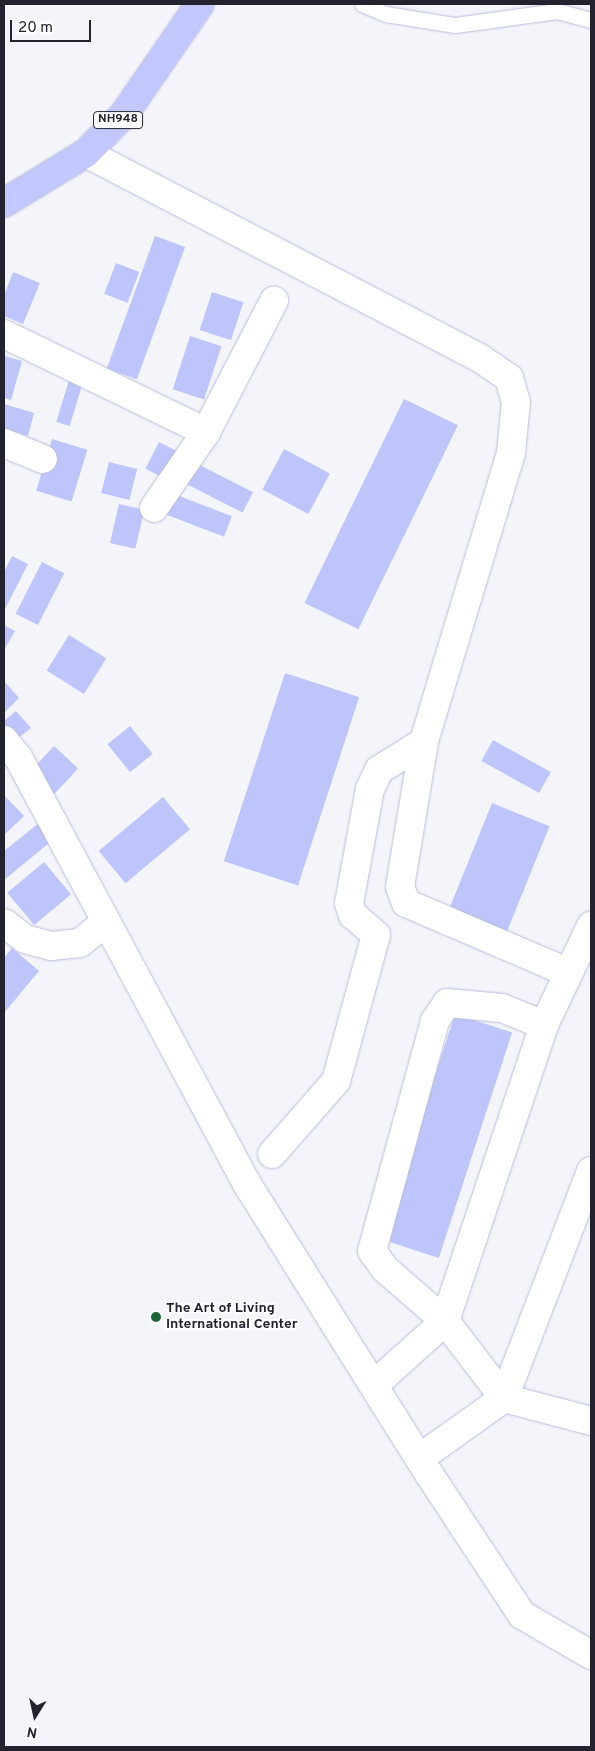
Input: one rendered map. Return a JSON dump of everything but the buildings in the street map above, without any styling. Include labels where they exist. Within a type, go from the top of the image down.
[{"type":"highway","name":"NH948","points":[[4,203],[86,153],[125,113],[200,4]]},
{"type":"street","points":[[86,153],[481,359],[508,378],[516,402],[511,453],[448,673],[424,742],[400,887],[406,903],[567,972]]},
{"type":"street","points":[[154,508],[206,432],[274,301]]},
{"type":"street","points":[[4,334],[206,432]]},
{"type":"street","points":[[4,443],[43,459]]},
{"type":"street","points":[[4,740],[18,757],[247,1184],[420,1458],[522,1615],[591,1655]]},
{"type":"street","points":[[272,1154],[336,1082],[372,951],[374,930],[353,914],[349,903],[370,789],[380,770],[424,742]]},
{"type":"street","points":[[4,923],[25,939],[52,946],[80,943],[106,922]]},
{"type":"street","points":[[374,1385],[445,1321],[544,1025],[567,972],[591,926]]},
{"type":"street","points":[[544,1025],[502,1008],[461,1002],[447,1003],[435,1021],[372,1250],[385,1269],[445,1321],[504,1398],[591,1421]]},
{"type":"street","points":[[420,1458],[504,1398],[591,1171]]},
{"type":"lane","points":[[362,4],[386,14],[455,25],[557,11],[591,20]]},
{"type":"place","name":"The Art of Living International Center","points":[[156,1317]]}]
